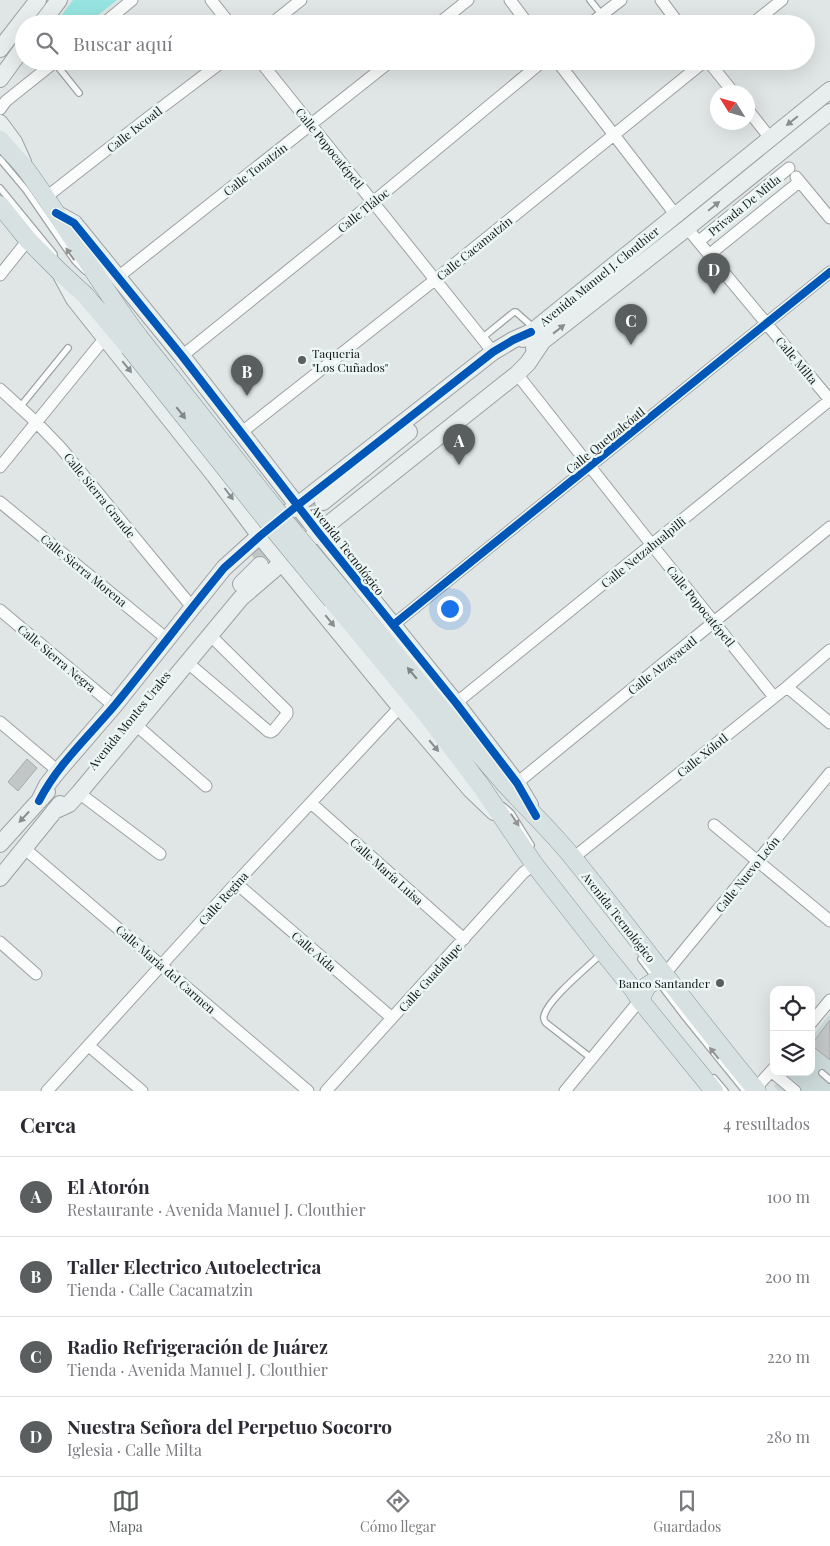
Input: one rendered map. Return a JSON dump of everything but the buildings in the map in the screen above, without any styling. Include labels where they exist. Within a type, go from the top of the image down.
[{"type":"main road","name":"Avenida Tecnológico","points":[[0,140],[27,171],[56,213],[104,289],[134,342]]},
{"type":"main road","name":"Avenida Tecnológico","points":[[0,205],[28,240],[134,342],[442,710],[515,788],[533,818],[573,858],[660,977],[752,1090]]},
{"type":"main road","name":"Avenida Tecnológico","points":[[442,710],[481,786],[509,827],[535,858],[603,952],[633,989],[643,994],[714,1083]]},
{"type":"main road","points":[[643,994],[647,986],[660,977]]},
{"type":"street","points":[[26,15],[38,0]]},
{"type":"street","points":[[48,15],[59,0]]},
{"type":"street","points":[[114,15],[132,0]]},
{"type":"street","points":[[210,0],[222,15]]},
{"type":"street","points":[[282,15],[301,0]]},
{"type":"street","points":[[449,15],[468,0]]},
{"type":"street","points":[[510,0],[521,15]]},
{"type":"street","points":[[602,14],[621,0]]},
{"type":"street","points":[[660,0],[672,15]]},
{"type":"street","points":[[763,15],[782,0]]},
{"type":"street","points":[[0,48],[15,29]]},
{"type":"street","points":[[0,79],[15,58]]},
{"type":"street","points":[[0,108],[6,101],[46,70]]},
{"type":"street","name":"Calle Ixcoatl","points":[[46,198],[211,70]]},
{"type":"street","name":"Calle Popocatépetl","points":[[267,70],[493,352]]},
{"type":"street","name":"Calle Tonatzin","points":[[118,277],[380,70]]},
{"type":"street","name":"Calle Tláloc","points":[[182,356],[373,202],[532,70]]},
{"type":"street","points":[[564,70],[675,214]]},
{"type":"street","name":"Calle Cacamatzin","points":[[242,432],[696,70]]},
{"type":"street","points":[[715,70],[727,85]]},
{"type":"street","name":"Avenida Manuel J. Clouthier","points":[[331,509],[675,214],[830,90]]},
{"type":"street","name":"Avenida Manuel J. Clouthier","points":[[536,334],[687,228],[830,112]]},
{"type":"street","points":[[755,119],[770,138]]},
{"type":"street","points":[[0,122],[14,142],[27,171]]},
{"type":"street","points":[[777,154],[830,218]]},
{"type":"street","name":"Privada De Mitla","points":[[699,241],[789,168]]},
{"type":"street","name":"Privada De Mitla","points":[[710,254],[799,182]]},
{"type":"street","name":"Avenida Tecnológico","points":[[56,213],[74,223],[182,356],[318,532],[393,625],[442,710]]},
{"type":"street","name":"Calle Milta","points":[[687,228],[830,400]]},
{"type":"street","points":[[0,275],[28,240]]},
{"type":"street","name":"Avenida Tecnológico","points":[[59,271],[74,299],[104,339],[215,476],[260,536],[400,707],[471,790],[509,827]]},
{"type":"street","name":"Calle Quetzalcóatl","points":[[393,625],[830,272]]},
{"type":"street","points":[[40,800],[47,785],[58,771],[114,706],[224,568],[298,505],[493,352],[512,340],[536,334],[528,363],[517,374],[331,509],[318,532],[241,598],[79,793],[69,804],[54,811]]},
{"type":"street","points":[[0,467],[104,339]]},
{"type":"street","name":"Calle Popocatépetl","points":[[517,374],[589,467],[774,697]]},
{"type":"street","name":"Calle Sierra Grande","points":[[0,389],[61,448],[192,607]]},
{"type":"street","name":"Calle Netzahualpilli","points":[[442,710],[652,545],[830,400]]},
{"type":"street","name":"Calle Sierra Morena","points":[[0,502],[167,638]]},
{"type":"street","points":[[331,509],[339,557]]},
{"type":"street","name":"Calle Atzayacatl","points":[[515,788],[830,527]]},
{"type":"street","name":"Avenida Montes Urales","points":[[0,878],[256,561],[226,583],[118,714],[40,800],[2,837]]},
{"type":"street","name":"Calle Sierra Negra","points":[[0,610],[114,706]]},
{"type":"street","points":[[188,663],[268,731],[274,730],[287,714],[210,635]]},
{"type":"street","name":"Calle Xólotl","points":[[573,858],[787,687],[830,650]]},
{"type":"street","points":[[787,687],[830,723]]},
{"type":"street","name":"Calle Regina","points":[[47,1091],[163,966],[236,883],[400,707]]},
{"type":"street","points":[[0,722],[58,771]]},
{"type":"street","points":[[136,725],[206,786]]},
{"type":"street","name":"Calle Nuevo León","points":[[660,977],[830,773]]},
{"type":"street","points":[[79,793],[160,854]]},
{"type":"street","name":"Calle María Luisa","points":[[311,803],[464,939]]},
{"type":"street","points":[[714,825],[830,921]]},
{"type":"street","name":"Calle María del Carmen","points":[[24,848],[308,1091]]},
{"type":"street","name":"Calle Guadalupe","points":[[326,1091],[535,858]]},
{"type":"street","name":"Calle Aída","points":[[236,883],[392,1018]]},
{"type":"street","points":[[0,942],[36,974]]},
{"type":"street","points":[[565,1091],[643,994]]},
{"type":"street","points":[[815,1018],[830,1000]]},
{"type":"street","points":[[88,1046],[142,1091]]},
{"type":"street","points":[[752,1090],[770,1071]]},
{"type":"street","points":[[779,1076],[795,1091]]},
{"type":"lane","points":[[590,0],[602,14]]},
{"type":"lane","points":[[62,70],[79,93]]},
{"type":"lane","points":[[0,159],[26,190],[75,261],[104,289]]},
{"type":"lane","points":[[0,188],[54,254],[59,271]]},
{"type":"lane","points":[[482,338],[514,312],[536,334]]},
{"type":"lane","points":[[20,407],[68,348]]},
{"type":"lane","points":[[481,786],[511,813],[535,858]]},
{"type":"lane","points":[[591,1058],[543,1019],[551,1002],[603,952]]},
{"type":"lane","points":[[638,953],[660,977]]},
{"type":"lane","points":[[822,1073],[830,1080]]},
{"type":"lane","points":[[714,1083],[725,1091]]},
{"type":"shaded area","points":[[73,0],[117,0],[98,15],[62,15]]},
{"type":"shaded area","points":[[830,1014],[830,1091],[778,1091],[774,1086],[782,1076],[815,1076],[815,1033]]},
{"type":"tunnel","points":[[253,557],[323,502]]},
{"type":"cycle path","points":[[56,213],[74,223],[182,356],[318,532],[456,703],[517,783],[536,816]]},
{"type":"cycle path","points":[[393,625],[830,272]]},
{"type":"cycle path","points":[[39,801],[55,775],[74,751],[115,705],[224,568],[298,505],[493,352],[531,332]]},
{"type":"place","name":"Nuestra Señora del Perpetuo Socorro","points":[[714,294]]},
{"type":"place","name":"Radio Refrigeración de Juárez","points":[[631,345]]},
{"type":"place","name":"Taqueria \"Los Cuñados\"","points":[[302,360]]},
{"type":"place","name":"Taller Electrico Autoelectrica","points":[[247,396]]},
{"type":"place","name":"El Atorón","points":[[459,465]]},
{"type":"place","name":"Banco Santander","points":[[720,983]]}]
